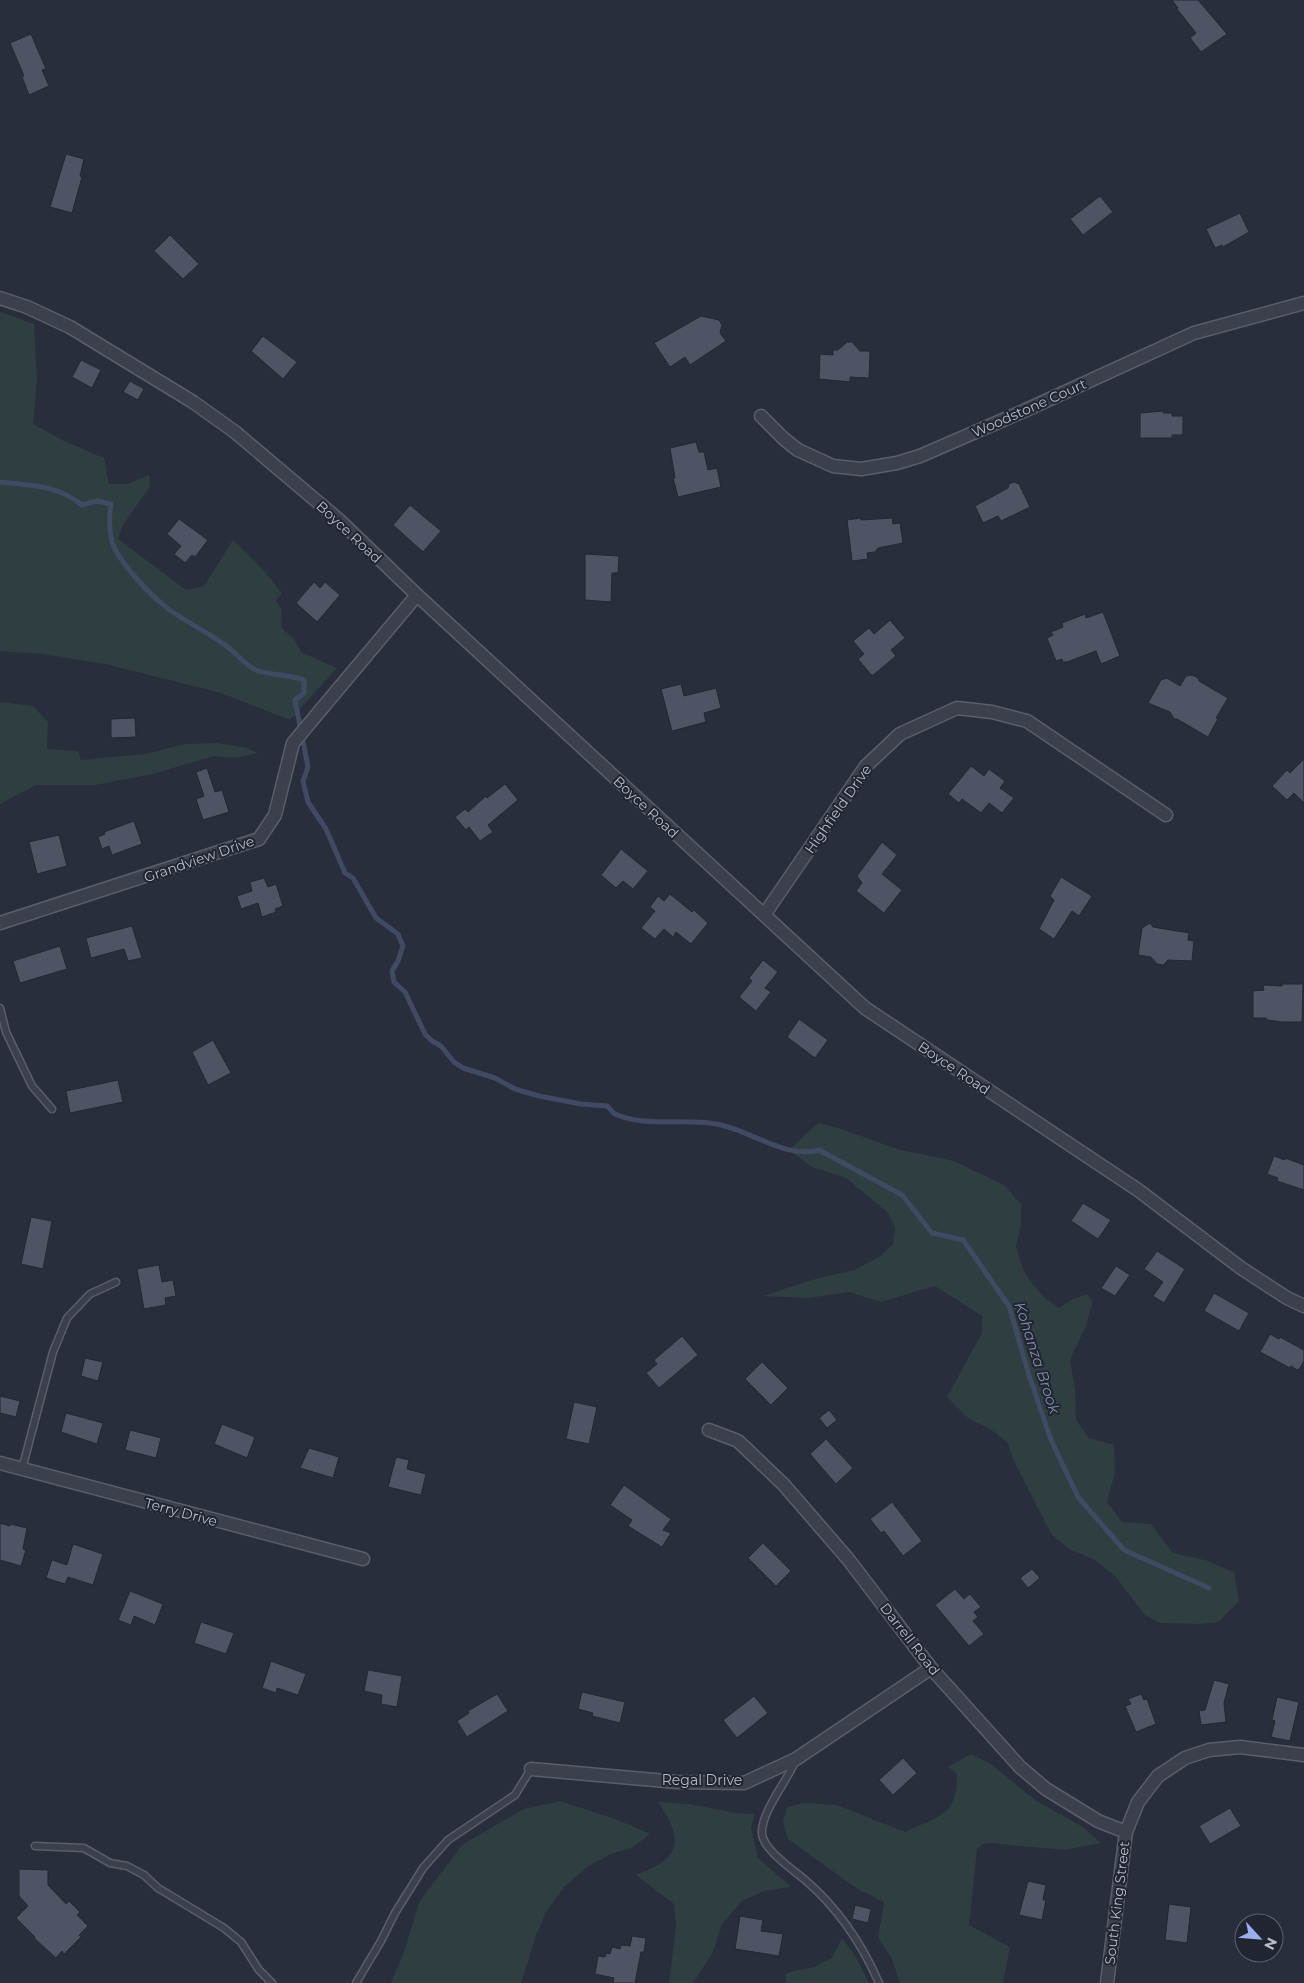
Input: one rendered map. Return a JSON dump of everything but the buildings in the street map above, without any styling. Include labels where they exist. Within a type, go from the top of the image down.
[{"type":"street","name":"Boyce Road","points":[[0,298],[70,327],[193,402],[235,432],[339,520],[417,595],[865,1008],[1138,1190],[1241,1268],[1287,1298],[1304,1306]]},
{"type":"street","name":"Woodstone Court","points":[[761,416],[784,440],[798,450],[833,466],[861,469],[897,463],[961,438],[1194,333],[1304,303]]},
{"type":"street","name":"Grandview Drive","points":[[0,923],[259,839],[275,815],[293,743],[417,595]]},
{"type":"street","name":"Highfield Drive","points":[[764,915],[866,766],[900,734],[957,708],[992,712],[1027,721],[1166,815]]},
{"type":"street","name":"Darrell Road","points":[[709,1430],[738,1441],[784,1485],[848,1559],[932,1668],[1020,1767],[1046,1789],[1098,1821],[1126,1832]]},
{"type":"street","name":"Terry Drive","points":[[0,1463],[362,1560]]},
{"type":"street","name":"Regal Drive","points":[[531,1769],[677,1782],[744,1783],[796,1759],[932,1668]]},
{"type":"street","name":"South King Street","points":[[1107,1983],[1126,1832],[1138,1802],[1158,1776],[1185,1758],[1209,1750],[1240,1747],[1304,1755]]},
{"type":"lane","points":[[0,1008],[6,1032],[32,1086],[52,1109]]},
{"type":"lane","points":[[22,1469],[53,1352],[67,1318],[90,1294],[116,1282]]},
{"type":"lane","points":[[796,1759],[790,1774],[765,1817],[761,1834],[768,1849],[817,1890],[842,1920],[870,1962],[879,1983]]},
{"type":"lane","points":[[356,1983],[382,1941],[395,1913],[423,1868],[448,1840],[515,1795],[531,1769]]},
{"type":"lane","points":[[35,1846],[84,1848],[110,1863],[127,1866],[144,1874],[158,1888],[178,1898],[230,1932],[241,1942],[259,1970],[272,1983]]},
{"type":"shaded area","points":[[0,312],[34,324],[37,379],[33,424],[64,441],[104,458],[109,484],[127,484],[149,475],[150,487],[124,523],[118,539],[186,590],[204,586],[233,540],[265,572],[282,593],[276,600],[281,609],[282,628],[294,639],[301,652],[337,668],[290,720],[221,693],[105,664],[43,654],[0,651]]},
{"type":"shaded area","points":[[0,703],[33,706],[48,722],[47,749],[78,751],[81,760],[145,754],[185,744],[218,743],[247,748],[258,753],[236,758],[214,756],[153,774],[95,785],[36,785],[0,804]]},
{"type":"shaded area","points":[[818,1123],[839,1128],[897,1149],[954,1161],[1004,1185],[1021,1204],[1021,1224],[1016,1246],[1023,1269],[1031,1282],[1045,1298],[1059,1308],[1073,1299],[1087,1294],[1093,1301],[1086,1326],[1070,1360],[1075,1389],[1076,1420],[1089,1438],[1114,1445],[1115,1473],[1107,1502],[1122,1522],[1151,1524],[1173,1553],[1205,1560],[1234,1572],[1239,1601],[1218,1622],[1199,1624],[1160,1623],[1145,1615],[1115,1576],[1095,1560],[1069,1549],[1051,1534],[1013,1459],[1008,1443],[990,1429],[969,1419],[947,1397],[982,1333],[982,1316],[935,1286],[881,1302],[849,1292],[809,1298],[762,1296],[819,1278],[854,1270],[879,1257],[893,1244],[895,1228],[888,1213],[846,1178],[812,1167],[789,1150]]},
{"type":"shaded area","points":[[971,1754],[991,1764],[1035,1800],[1083,1827],[1101,1843],[1064,1850],[990,1843],[983,1844],[977,1849],[969,1925],[1010,1947],[1003,1983],[900,1983],[892,1959],[878,1937],[884,1902],[856,1888],[788,1839],[783,1821],[787,1807],[803,1803],[837,1805],[905,1832],[936,1818],[950,1807],[954,1799],[957,1774],[948,1767]]},
{"type":"shaded area","points":[[560,1801],[616,1819],[650,1834],[632,1848],[611,1854],[587,1867],[564,1887],[546,1912],[521,1983],[391,1983],[404,1952],[419,1902],[463,1844],[524,1809]]},
{"type":"shaded area","points":[[658,1802],[689,1804],[736,1813],[755,1814],[751,1828],[758,1858],[791,1887],[765,1891],[743,1900],[722,1924],[712,1954],[693,1983],[669,1983],[676,1926],[674,1904],[636,1875],[661,1863],[669,1856],[673,1849],[674,1833]]},
{"type":"shaded area","points":[[842,1938],[856,1957],[869,1983],[786,1983],[786,1973],[814,1967],[832,1958]]},
{"type":"waterway","name":"Kohanza Brook","points":[[0,482],[43,487],[63,493],[82,505],[97,501],[111,504],[110,532],[112,542],[129,570],[155,598],[171,611],[222,643],[252,668],[262,672],[304,680],[304,693],[295,700],[308,767],[303,781],[308,802],[326,829],[345,873],[353,878],[376,918],[398,934],[403,946],[392,971],[394,982],[405,992],[425,1034],[441,1046],[454,1062],[463,1068],[495,1078],[515,1089],[539,1096],[581,1104],[607,1106],[615,1114],[627,1118],[654,1122],[709,1123],[733,1128],[770,1144],[794,1151],[807,1152],[819,1150],[902,1195],[932,1233],[963,1240],[1009,1306],[1029,1375],[1051,1440],[1078,1497],[1124,1550],[1209,1588]]}]
